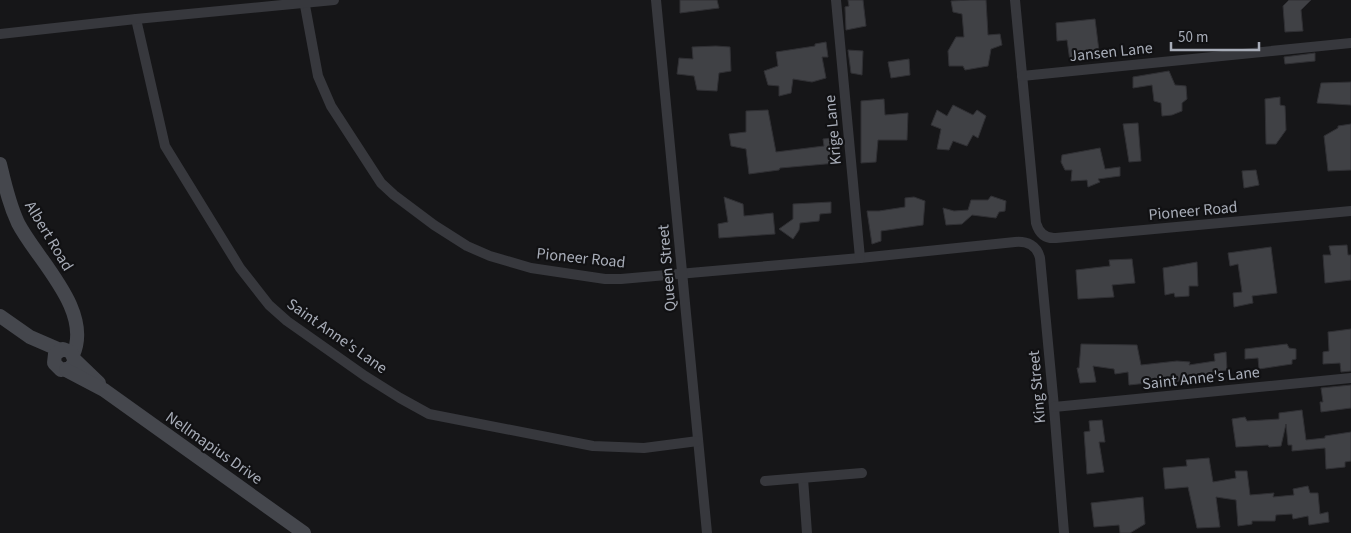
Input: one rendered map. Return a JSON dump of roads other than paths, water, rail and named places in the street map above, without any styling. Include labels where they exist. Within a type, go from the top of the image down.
[{"type":"main road","name":"Albert Road","points":[[0,164],[10,203],[18,224],[66,296],[73,310],[77,322],[65,357]]},
{"type":"main road","name":"Nellmapius Drive","points":[[0,316],[30,337],[37,345],[65,357],[99,383],[104,390],[304,533]]},
{"type":"street","points":[[0,34],[304,1],[334,0]]},
{"type":"street","name":"Queen Street","points":[[656,0],[707,533]]},
{"type":"street","name":"Krige Lane","points":[[836,0],[860,258]]},
{"type":"street","points":[[1015,0],[1022,76]]},
{"type":"street","name":"Pioneer Road","points":[[304,1],[318,76],[331,106],[381,183],[405,205],[467,246],[490,256],[520,266],[613,279],[860,258],[1015,242],[1029,243]]},
{"type":"street","name":"Saint Anne's Lane","points":[[136,19],[166,146],[240,268],[269,305],[287,321],[372,380],[429,414],[594,446],[644,448],[698,441]]},
{"type":"street","name":"Jansen Lane","points":[[1022,76],[1351,43]]},
{"type":"street","name":"Pioneer Road","points":[[1022,76],[1036,220],[1040,232],[1048,238],[1351,211]]},
{"type":"street","name":"King Street","points":[[1029,243],[1036,248],[1039,255],[1064,533]]},
{"type":"street","name":"Saint Anne's Lane","points":[[1054,407],[1351,378]]},
{"type":"street","points":[[765,481],[862,473]]},
{"type":"street","points":[[802,478],[807,533]]}]
